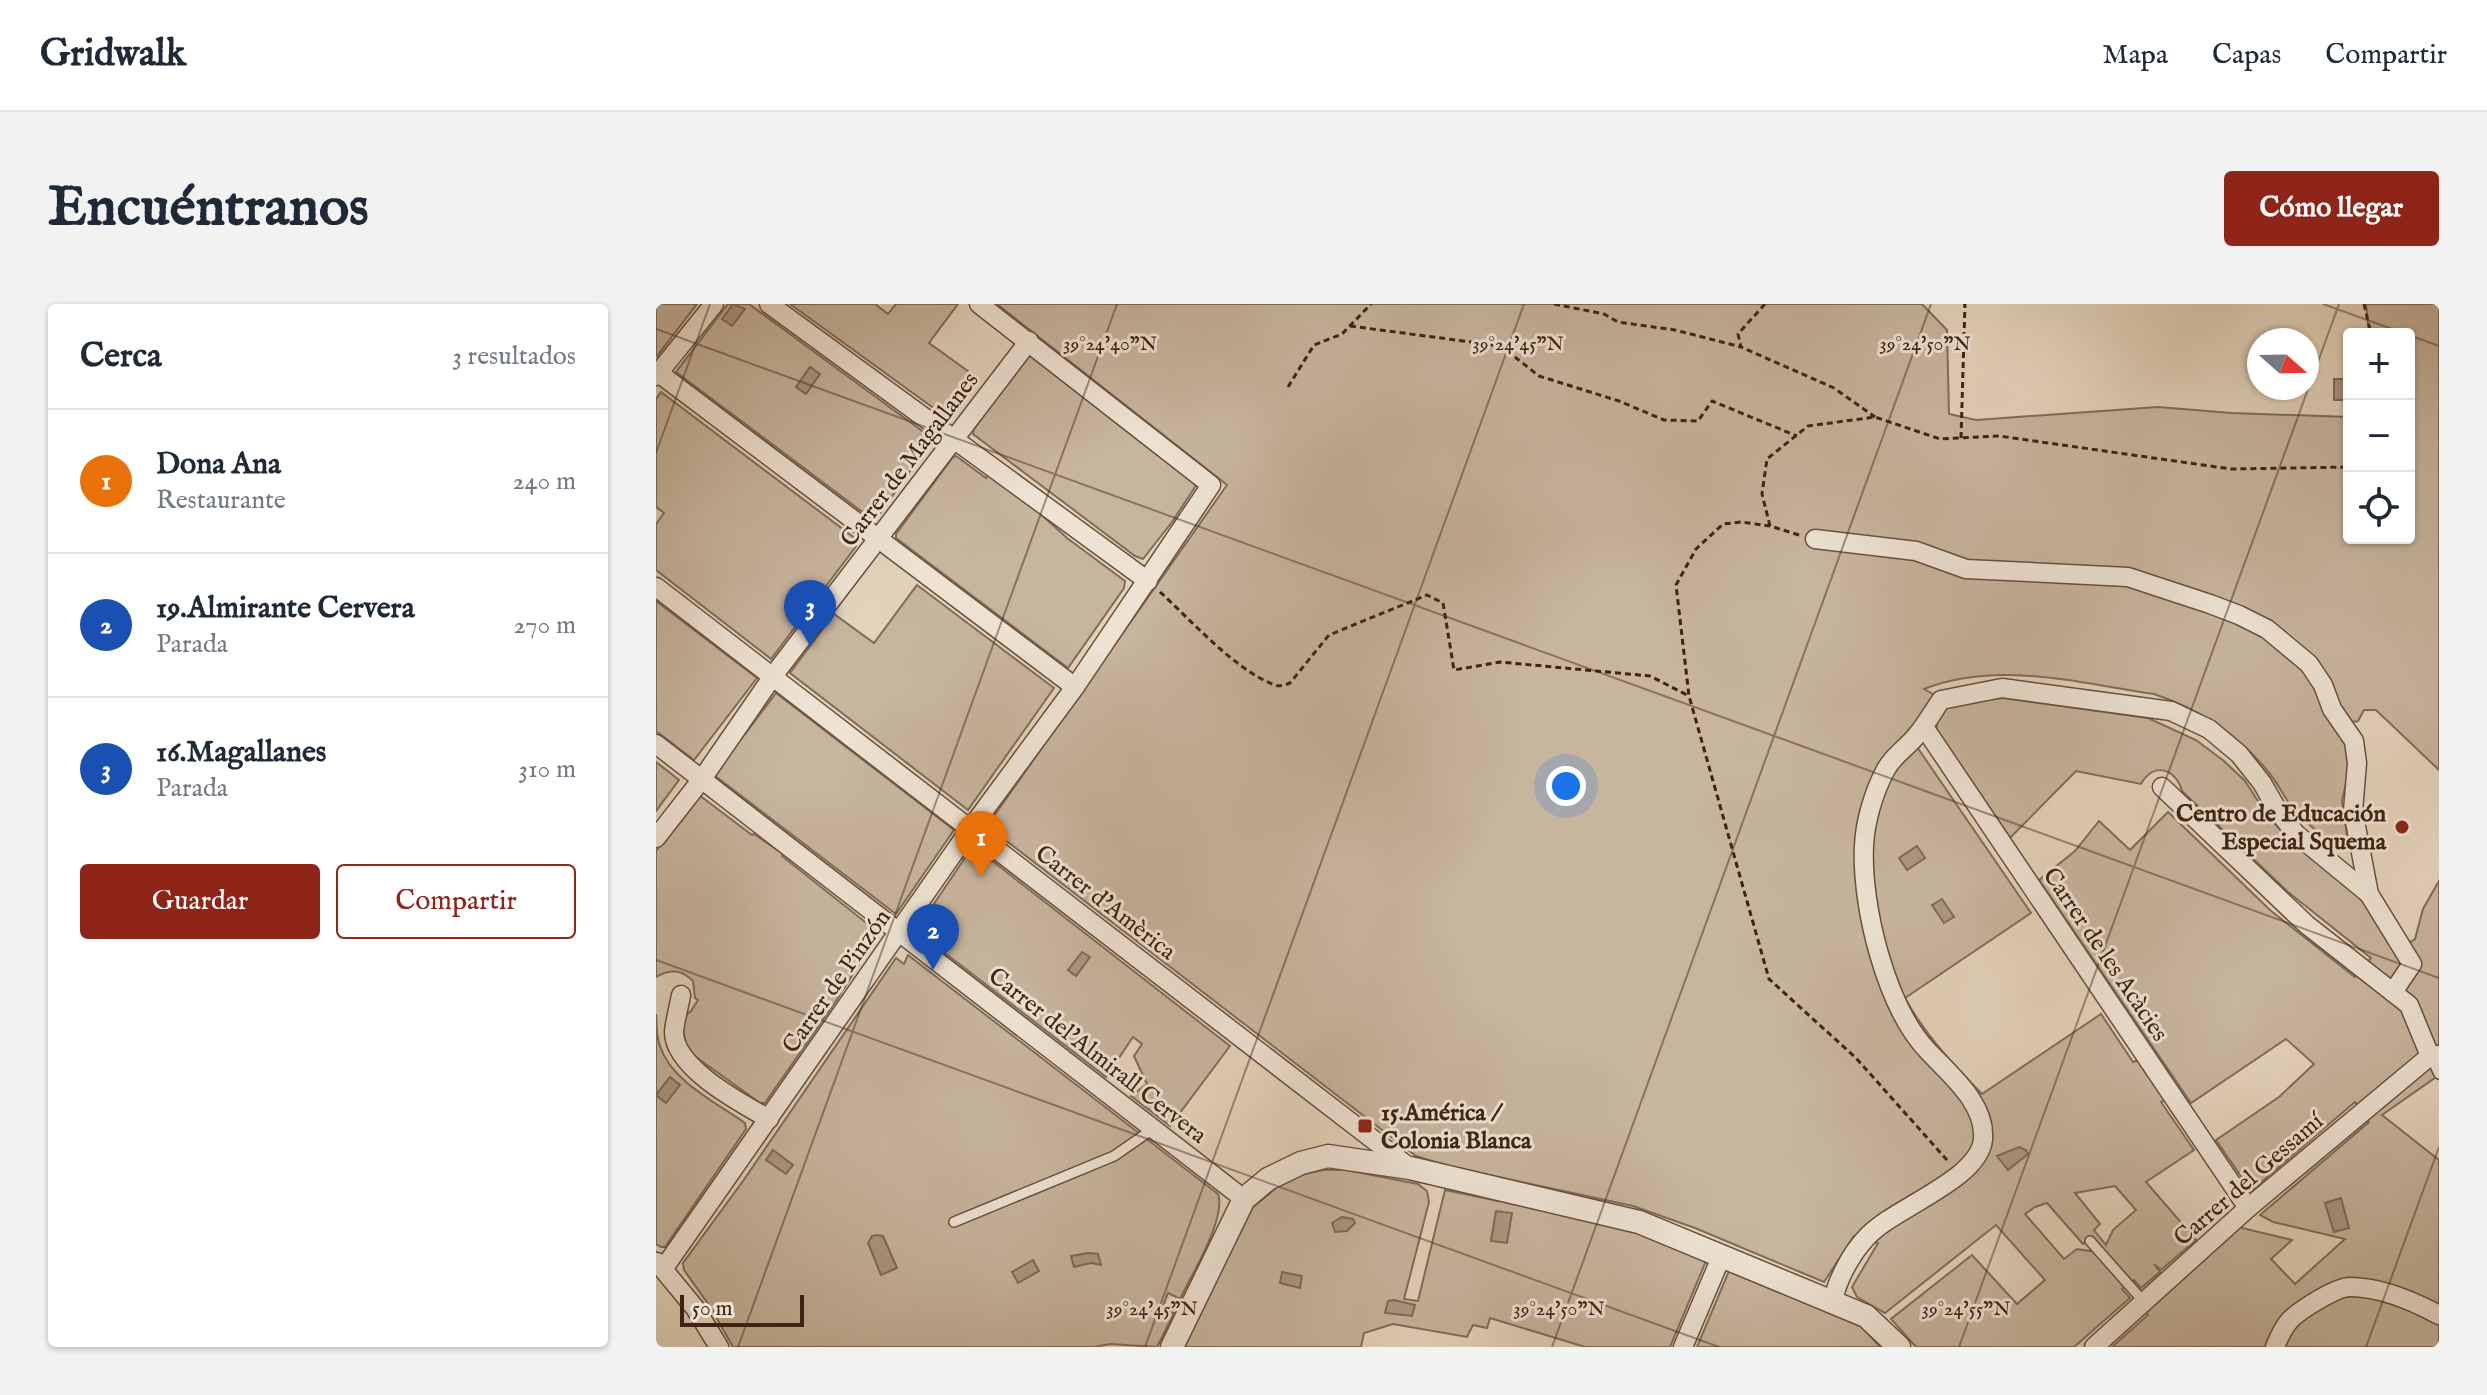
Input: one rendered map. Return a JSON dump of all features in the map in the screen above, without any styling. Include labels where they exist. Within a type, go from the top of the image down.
[{"type":"street","points":[[714,304],[657,373],[1075,687]]},
{"type":"street","points":[[769,304],[1154,586]]},
{"type":"street","points":[[979,304],[1029,341]]},
{"type":"street","name":"Carrer de Magallanes","points":[[656,838],[702,779],[773,676],[1029,341]]},
{"type":"street","name":"Carrer de Pinzón","points":[[660,1265],[769,1119],[971,828],[1154,586],[1211,485],[1029,341]]},
{"type":"street","points":[[1815,539],[1916,551],[1966,569],[2128,577],[2225,609],[2267,629],[2309,664],[2323,685],[2332,709],[2354,741],[2357,763],[2353,811],[2369,894]]},
{"type":"street","name":"Carrer d'Amèrica","points":[[656,587],[1410,1168]]},
{"type":"street","points":[[1833,1301],[1836,1288],[1867,1236],[1960,1175],[1975,1161],[1983,1141],[1981,1118],[1968,1096],[1912,1034],[1888,986],[1870,911],[1864,845],[1873,799],[1886,769],[1899,751],[1924,727],[1941,700],[2002,688],[2171,711],[2209,729],[2239,754],[2296,834],[2369,894],[2412,964],[2393,992]]},
{"type":"street","name":"Carrer de les Acàcies","points":[[1924,727],[2248,1208]]},
{"type":"street","name":"Carrer del'Almirall Cervera","points":[[656,744],[1244,1199]]},
{"type":"street","points":[[2162,787],[2307,925],[2409,1005],[2435,1056]]},
{"type":"street","points":[[681,995],[674,1035],[687,1061],[703,1078],[769,1119]]},
{"type":"street","name":"Carrer del Gessamí","points":[[2094,1347],[2248,1208],[2435,1056]]},
{"type":"street","points":[[1172,1347],[1244,1199],[1268,1179],[1301,1163],[1328,1156],[1410,1168],[1639,1222],[1866,1316],[1899,1347]]},
{"type":"street","points":[[1683,1347],[1722,1255]]},
{"type":"street","points":[[660,1265],[695,1308],[719,1347]]},
{"type":"street","points":[[2275,1347],[2279,1334],[2293,1317],[2322,1298],[2347,1287],[2418,1303],[2439,1315]]},
{"type":"lane","points":[[2435,1056],[2439,1074]]},
{"type":"lane","points":[[954,1222],[1114,1156],[1153,1129]]},
{"type":"lane","points":[[2090,1241],[2144,1302]]},
{"type":"path","points":[[1288,387],[1314,345],[1342,334],[1371,304]]},
{"type":"path","points":[[1554,304],[1604,314],[1618,322],[1675,330],[1741,347],[1834,388],[1875,417],[1940,439],[1999,436],[2231,469],[2343,467]]},
{"type":"path","points":[[1741,347],[1738,334],[1765,304]]},
{"type":"path","points":[[1961,438],[1963,304]]},
{"type":"path","points":[[2364,304],[2370,328]]},
{"type":"path","points":[[1350,326],[1501,346],[1539,376],[1619,401],[1664,420],[1698,421],[1712,401],[1797,436]]},
{"type":"path","points":[[1770,526],[1762,494],[1767,459],[1808,426],[1875,417]]},
{"type":"path","points":[[1815,539],[1770,526],[1741,522],[1723,524],[1696,549],[1676,585],[1689,696],[1769,979],[1856,1058],[1960,1175]]},
{"type":"path","points":[[1154,586],[1237,662],[1273,685],[1290,683],[1329,635],[1427,595],[1443,603],[1454,670],[1500,662],[1650,676],[1689,696]]},
{"type":"shaded area","points":[[656,304],[697,304],[657,356],[656,355]]},
{"type":"shaded area","points":[[728,304],[749,304],[933,439],[878,516],[869,517],[676,372]]},
{"type":"shaded area","points":[[733,304],[745,309],[732,326],[722,319]]},
{"type":"shaded area","points":[[790,304],[875,304],[888,314],[896,304],[958,304],[929,343],[979,379],[951,417],[946,417]]},
{"type":"shaded area","points":[[997,304],[1922,304],[1947,330],[1949,414],[1976,420],[2158,407],[2343,417],[2343,544],[2415,544],[2415,328],[2368,328],[2366,304],[2439,304],[2439,770],[2376,710],[2364,710],[2358,721],[2335,725],[2348,748],[2349,770],[2342,801],[2348,841],[2345,848],[2336,848],[2304,820],[2258,760],[2232,736],[2203,716],[2171,700],[2154,694],[2038,676],[1980,676],[1952,680],[1924,689],[1938,697],[1917,747],[2031,913],[1905,998],[1913,1012],[1950,1060],[1982,1094],[2101,1014],[2133,1062],[2138,1060],[2165,1100],[2161,1102],[2194,1150],[2146,1182],[2196,1240],[2161,1270],[2154,1264],[2160,1272],[2141,1288],[2134,1280],[2130,1282],[2089,1239],[2083,1244],[2047,1203],[2025,1214],[2064,1259],[2077,1249],[2097,1252],[2126,1286],[2122,1289],[2130,1298],[2074,1347],[1916,1347],[1891,1319],[1972,1255],[2017,1304],[2045,1280],[1996,1225],[1885,1313],[1857,1297],[1852,1287],[1878,1243],[1854,1236],[1824,1282],[1695,1228],[1633,1206],[1451,1167],[1416,1156],[987,826],[1227,485]],"holes":[[[2115,1186],[2136,1210],[2113,1230],[2106,1245],[2094,1230],[2100,1224],[2075,1193]]]},
{"type":"shaded area","points":[[1028,354],[1197,484],[1143,559],[973,434]]},
{"type":"shaded area","points":[[810,367],[820,374],[806,394],[796,387]]},
{"type":"shaded area","points":[[2334,379],[2343,379],[2343,400],[2334,400]]},
{"type":"shaded area","points":[[661,392],[856,539],[857,545],[771,659],[656,570],[656,524],[664,513],[656,507],[656,399]]},
{"type":"shaded area","points":[[956,456],[986,478],[991,469],[1067,538],[1125,581],[1124,588],[1068,668],[896,538]]},
{"type":"shaded area","points":[[917,585],[1054,688],[968,810],[790,673],[834,614],[874,643]]},
{"type":"shaded area","points":[[656,601],[757,678],[694,760],[656,731]]},
{"type":"shaded area","points":[[776,693],[954,830],[896,914],[714,775]]},
{"type":"shaded area","points":[[2004,698],[2148,718],[2196,740],[2245,781],[2269,818],[2293,843],[2360,898],[2372,912],[2395,952],[2415,939],[2423,909],[2439,881],[2439,1075],[2382,1115],[2439,1160],[2439,1347],[2112,1347],[2148,1315],[2142,1308],[2238,1227],[2292,1240],[2271,1259],[2295,1284],[2345,1239],[2273,1222],[2260,1215],[2369,1122],[2355,1102],[2251,1191],[2216,1140],[2279,1097],[2314,1064],[2286,1039],[2191,1103],[2039,880],[2075,851],[2099,821],[2130,850],[2168,812],[2270,910],[2355,977],[2371,958],[2288,892],[2182,791],[2175,777],[2164,771],[2152,772],[2141,784],[2076,771],[2010,838],[1937,730],[1936,718],[1943,707],[1973,700]]},
{"type":"shaded area","points":[[656,762],[679,780],[656,811]]},
{"type":"shaded area","points":[[699,795],[783,854],[879,933],[765,1103],[760,1103],[693,1055],[686,1046],[681,1019],[698,1000],[693,981],[675,972],[656,977],[656,851]]},
{"type":"shaded area","points":[[973,846],[1230,1046],[1170,1126],[1131,1096],[1147,1084],[1134,1056],[1142,1044],[1133,1037],[1106,1077],[945,953],[949,947],[919,926]]},
{"type":"shaded area","points":[[1917,846],[1925,858],[1907,870],[1899,858]]},
{"type":"shaded area","points":[[1942,899],[1954,917],[1944,923],[1932,905]]},
{"type":"shaded area","points":[[1082,952],[1090,957],[1076,976],[1068,970]]},
{"type":"shaded area","points":[[908,955],[1218,1194],[1217,1217],[1199,1262],[1180,1299],[1168,1293],[1162,1309],[1174,1313],[1157,1347],[1110,1344],[1094,1347],[733,1347],[684,1270],[683,1263],[896,958],[904,964]]},
{"type":"shaded area","points":[[656,1014],[659,1042],[674,1070],[696,1090],[745,1123],[746,1129],[665,1247],[656,1244]]},
{"type":"shaded area","points":[[670,1077],[680,1085],[666,1103],[656,1095]]},
{"type":"shaded area","points":[[2019,1147],[2028,1154],[2008,1170],[1997,1156]]},
{"type":"shaded area","points":[[773,1150],[793,1165],[786,1174],[766,1160]]},
{"type":"shaded area","points":[[1323,1170],[1346,1170],[1418,1184],[1427,1191],[1429,1202],[1404,1299],[1418,1301],[1445,1190],[1628,1228],[1706,1261],[1670,1347],[1585,1347],[1490,1318],[1487,1328],[1473,1325],[1467,1337],[1393,1324],[1364,1333],[1361,1347],[1184,1347],[1252,1208],[1282,1183],[1296,1176]]},
{"type":"shaded area","points":[[2341,1198],[2349,1228],[2334,1232],[2325,1203]]},
{"type":"shaded area","points":[[1496,1211],[1512,1213],[1507,1243],[1491,1241]]},
{"type":"shaded area","points":[[1342,1217],[1353,1219],[1355,1223],[1347,1231],[1335,1232],[1332,1223]]},
{"type":"shaded area","points":[[876,1235],[883,1236],[897,1268],[881,1275],[868,1243]]},
{"type":"shaded area","points":[[1098,1254],[1101,1265],[1091,1263],[1074,1267],[1071,1256]]},
{"type":"shaded area","points":[[1033,1260],[1039,1271],[1018,1283],[1012,1272]]},
{"type":"shaded area","points":[[1729,1271],[1862,1327],[1880,1347],[1697,1347]]},
{"type":"shaded area","points":[[1282,1272],[1302,1276],[1300,1288],[1280,1283]]},
{"type":"shaded area","points":[[1388,1301],[1415,1305],[1412,1316],[1385,1313]]},
{"type":"place","name":"16.Magallanes","points":[[810,646]]},
{"type":"place","name":"Centro de Educación Especial Squema","points":[[2402,827]]},
{"type":"place","name":"Dona Ana","points":[[981,877]]},
{"type":"place","name":"19.Almirante Cervera","points":[[933,970]]},
{"type":"place","name":"15.América / Colonia Blanca","points":[[1365,1126]]}]
